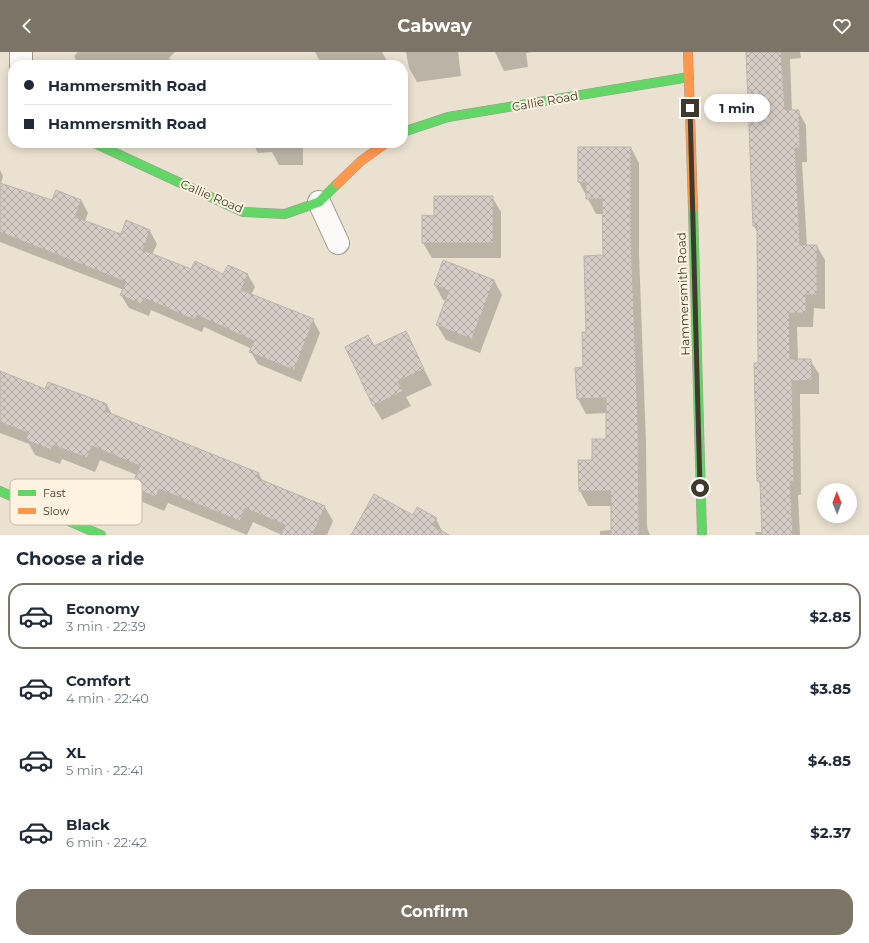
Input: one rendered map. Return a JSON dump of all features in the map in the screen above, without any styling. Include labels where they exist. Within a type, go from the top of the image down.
[{"type":"street","name":"Hammersmith Road","points":[[688,52],[702,535]]},
{"type":"street","name":"Callie Road","points":[[408,130],[448,117],[689,77]]},
{"type":"street","name":"Callie Road","points":[[105,148],[243,212],[285,214],[319,202],[361,161],[379,148]]},
{"type":"street","points":[[319,202],[338,243]]},
{"type":"street","points":[[0,491],[10,495]]},
{"type":"street","points":[[79,525],[102,535]]},
{"type":"building","points":[[746,52],[781,52],[785,110],[799,110],[800,148],[795,148],[800,245],[817,245],[817,295],[806,295],[806,313],[789,313],[790,359],[811,359],[812,380],[792,381],[794,481],[790,481],[793,535],[762,535],[760,481],[757,481],[754,363],[758,363],[757,226],[753,226]]},
{"type":"building","points":[[578,147],[631,147],[631,237],[638,428],[639,535],[611,535],[611,491],[579,491],[578,460],[592,460],[592,439],[606,439],[606,398],[577,399],[575,368],[583,367],[582,332],[586,332],[584,256],[603,255],[602,199],[586,199],[586,183],[578,182]]},
{"type":"building","points":[[0,183],[52,200],[56,190],[81,200],[75,217],[121,234],[126,220],[150,230],[143,250],[191,269],[195,261],[223,274],[228,265],[248,274],[241,290],[314,319],[294,370],[249,352],[254,341],[197,315],[195,320],[144,298],[141,304],[120,295],[126,282],[0,232]]},
{"type":"building","points":[[434,196],[493,196],[493,243],[422,243],[422,215],[434,216]]},
{"type":"building","points":[[443,260],[494,280],[472,339],[436,325],[449,291],[434,285]]},
{"type":"building","points":[[406,331],[424,369],[398,381],[403,391],[373,406],[345,347],[368,335],[374,346]]},
{"type":"building","points":[[0,371],[45,389],[48,382],[107,404],[105,411],[259,473],[257,478],[325,506],[313,535],[281,535],[285,525],[245,508],[240,521],[159,489],[156,497],[142,491],[142,479],[134,479],[140,466],[92,446],[87,458],[53,445],[52,450],[26,440],[28,433],[0,422]]},
{"type":"building","points":[[374,494],[413,515],[417,507],[437,518],[433,526],[449,535],[351,535]]},
{"type":"traffic: fast","points":[[408,130],[448,117],[689,77]]},
{"type":"traffic: fast","points":[[105,148],[243,212],[285,214],[319,202],[337,184]]},
{"type":"traffic: fast","points":[[693,208],[702,535]]},
{"type":"traffic: fast","points":[[0,491],[10,495]]},
{"type":"traffic: fast","points":[[78,525],[101,535]]},
{"type":"traffic: slow","points":[[688,52],[693,208]]},
{"type":"traffic: slow","points":[[337,184],[361,161],[379,148]]},
{"type":"route","points":[[690,108],[700,488]]}]
